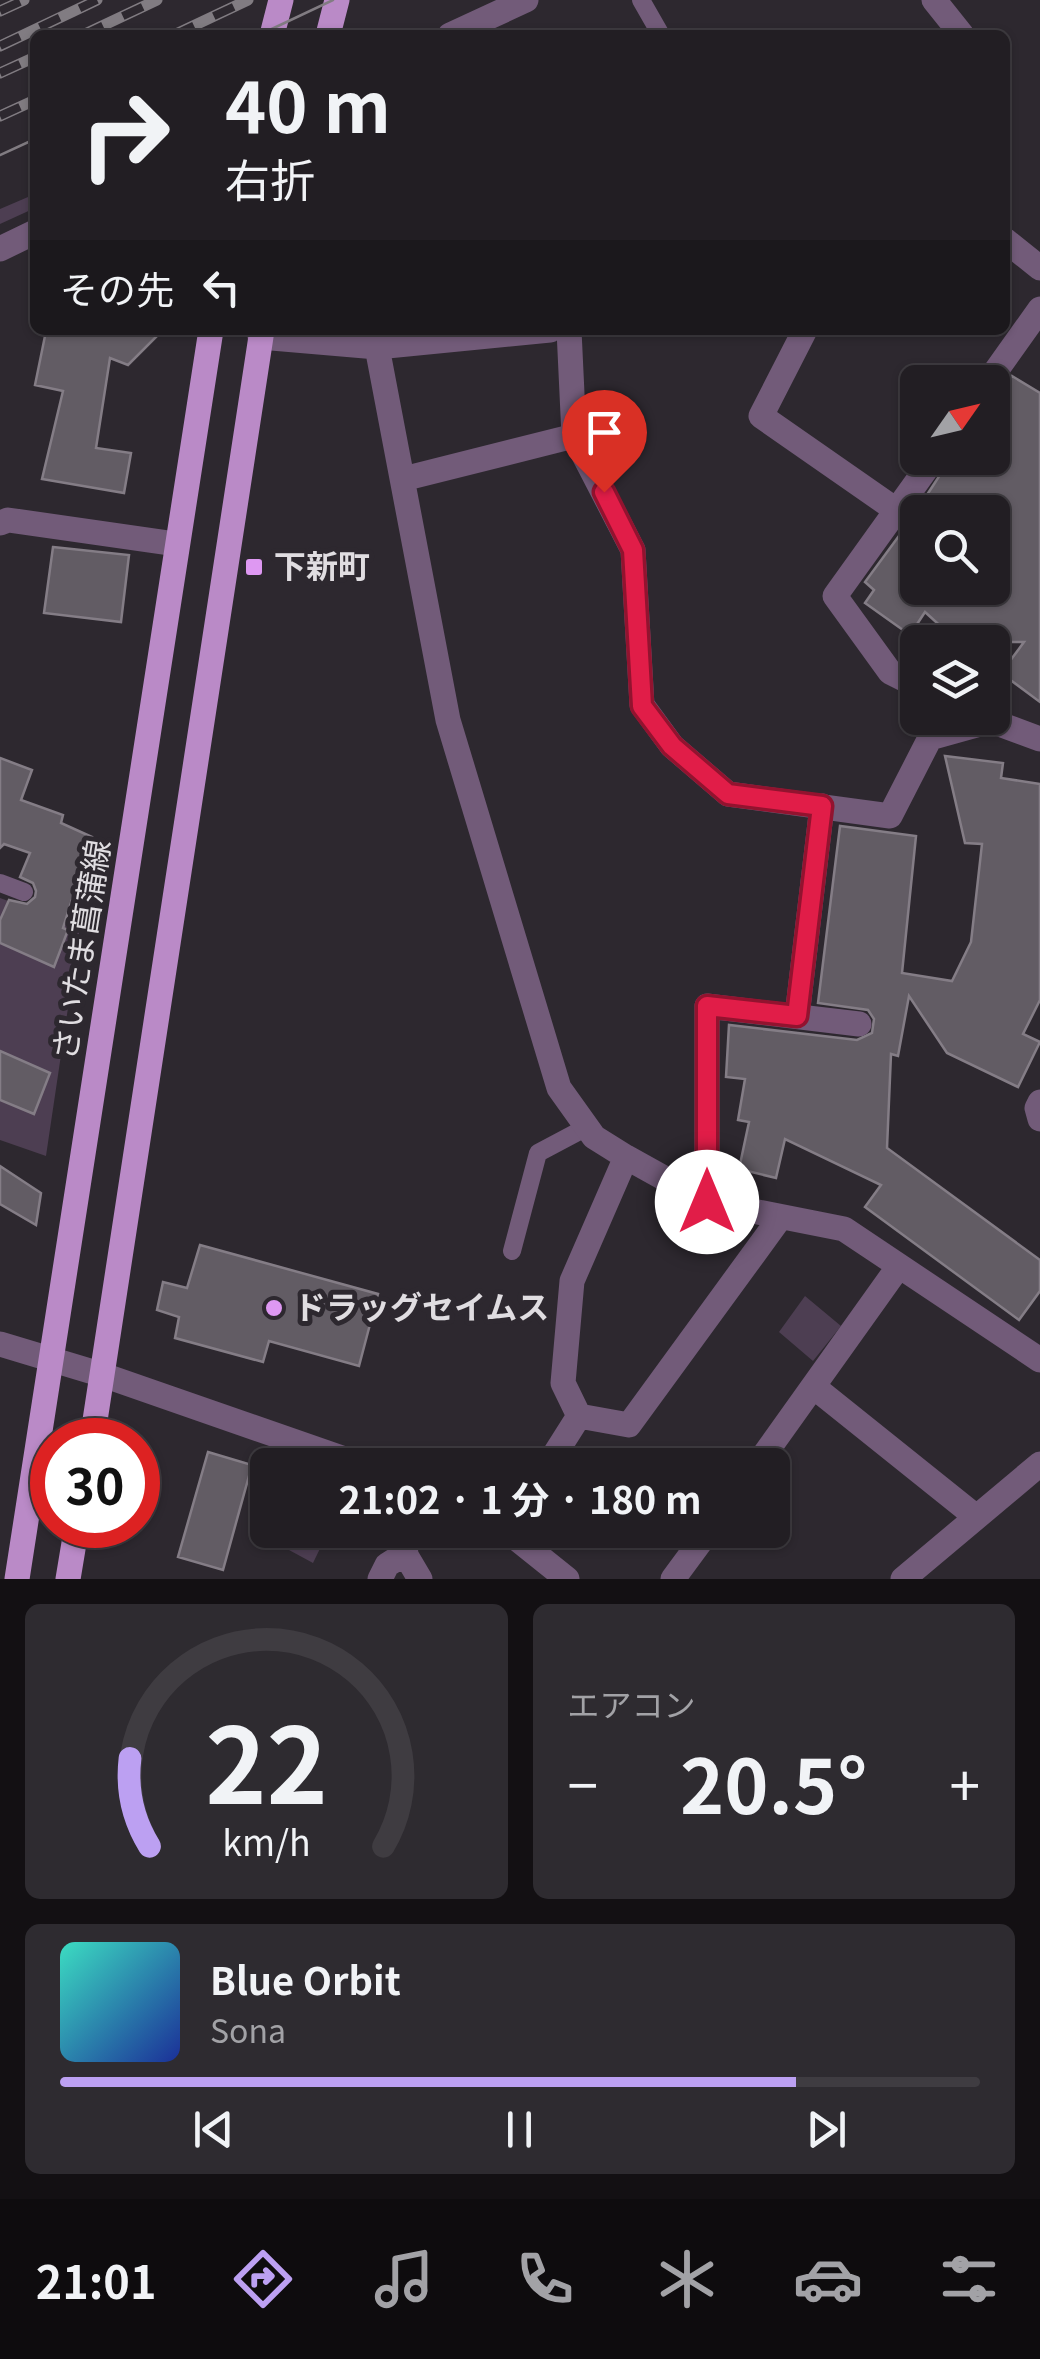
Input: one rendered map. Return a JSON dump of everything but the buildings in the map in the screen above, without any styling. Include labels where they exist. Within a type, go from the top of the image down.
[{"type":"main road","points":[[273,30],[281,0]]},
{"type":"main road","points":[[329,30],[337,0]]},
{"type":"main road","name":"さいたま菖蒲線","points":[[18,1579],[210,335]]},
{"type":"main road","points":[[96,1418],[261,335]]},
{"type":"main road","points":[[68,1579],[73,1548]]},
{"type":"street","points":[[461,30],[526,0]]},
{"type":"street","points":[[934,0],[958,30]]},
{"type":"street","points":[[0,249],[30,234]]},
{"type":"street","points":[[1010,244],[1040,268]]},
{"type":"street","points":[[1000,365],[1040,309]]},
{"type":"street","points":[[270,335],[376,347],[499,335]]},
{"type":"street","points":[[569,335],[574,436],[633,550],[642,706],[672,746],[728,794],[890,816],[930,738],[939,735]]},
{"type":"street","points":[[802,335],[760,416],[896,510]]},
{"type":"street","points":[[376,347],[448,720],[559,1088],[594,1137],[626,1157],[707,1202],[844,1229],[1040,1360]]},
{"type":"street","points":[[402,479],[574,436]]},
{"type":"street","points":[[900,677],[890,672],[835,596],[922,475]]},
{"type":"street","points":[[0,523],[8,520],[176,544]]},
{"type":"street","points":[[1010,728],[1040,739]]},
{"type":"street","points":[[797,1016],[822,806]]},
{"type":"street","points":[[707,1202],[707,1006],[858,1024]]},
{"type":"street","points":[[1040,1102],[1040,1119]]},
{"type":"street","points":[[579,1416],[563,1383],[572,1281],[626,1157]]},
{"type":"street","points":[[579,1416],[629,1426],[780,1218]]},
{"type":"street","points":[[769,1448],[899,1266]]},
{"type":"street","points":[[0,1344],[103,1375],[309,1448]]},
{"type":"street","points":[[814,1387],[975,1516]]},
{"type":"street","points":[[559,1448],[579,1416]]},
{"type":"street","points":[[904,1579],[1040,1464]]},
{"type":"street","points":[[403,1548],[420,1579]]},
{"type":"street","points":[[528,1548],[567,1579]]},
{"type":"street","points":[[673,1579],[696,1548]]},
{"type":"street","points":[[380,1579],[386,1565],[406,1553]]},
{"type":"lane","points":[[641,0],[658,30]]},
{"type":"lane","points":[[0,883],[24,892]]},
{"type":"lane","points":[[512,1251],[538,1153],[587,1127]]},
{"type":"shaded area","points":[[30,196],[30,210],[0,224],[0,209]]},
{"type":"shaded area","points":[[0,898],[80,927],[46,1156],[0,1140]]},
{"type":"shaded area","points":[[805,1296],[841,1326],[813,1361],[779,1332]]},
{"type":"shaded area","points":[[290,1548],[320,1548],[313,1563]]},
{"type":"tram line","points":[[270,30],[333,0]]},
{"type":"tram line","points":[[0,155],[30,141]]},
{"type":"railway","points":[[0,11],[24,0]]},
{"type":"railway","points":[[34,30],[97,0]]},
{"type":"railway","points":[[94,30],[157,0]]},
{"type":"railway","points":[[185,30],[248,0]]},
{"type":"railway","points":[[0,46],[30,32]]},
{"type":"railway","points":[[0,73],[30,59]]},
{"type":"railway","points":[[0,116],[30,102]]},
{"type":"place","name":"下新町","points":[[254,567]]},
{"type":"place","name":"ドラッグセイムス","points":[[274,1308]]},
{"type":"route","points":[[604,492],[633,550],[642,706],[672,746],[728,794],[822,806],[797,1016],[707,1006],[707,1202]]}]
